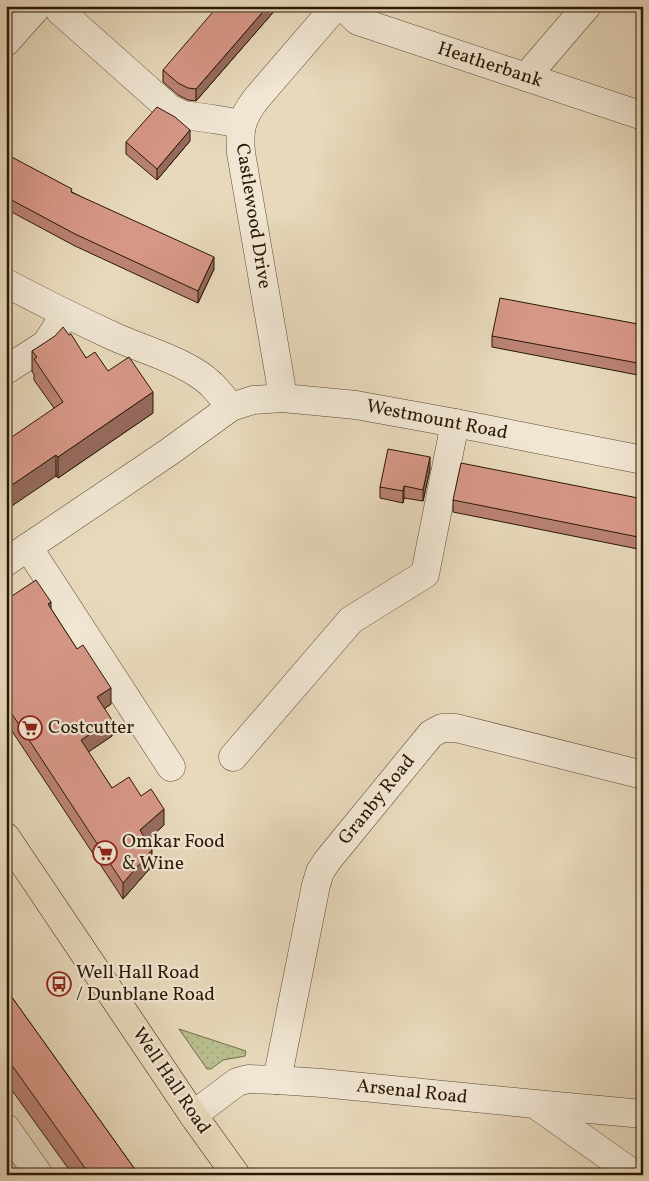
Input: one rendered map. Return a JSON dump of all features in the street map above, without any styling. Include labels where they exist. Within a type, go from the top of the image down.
[{"type":"highway","name":"Well Hall Road","points":[[10,851],[236,1175]]},
{"type":"street","points":[[6,42],[38,6]]},
{"type":"street","points":[[64,6],[60,11],[169,108],[183,115],[242,124]]},
{"type":"street","name":"Castlewood Drive","points":[[282,398],[240,138],[242,124],[247,111],[336,6]]},
{"type":"street","name":"Heatherbank","points":[[342,6],[358,21],[643,116]]},
{"type":"street","points":[[526,77],[587,6]]},
{"type":"street","points":[[6,283],[65,314],[194,372],[210,383],[231,407]]},
{"type":"street","points":[[6,370],[46,344],[65,314]]},
{"type":"street","name":"Westmount Road","points":[[17,554],[231,407],[253,400],[282,398],[356,405],[455,422],[643,460]]},
{"type":"street","points":[[232,757],[351,620],[426,574],[455,422]]},
{"type":"street","points":[[17,554],[171,767]]},
{"type":"street","name":"Granby Road","points":[[277,1080],[320,872],[431,734],[442,728],[456,728],[643,775]]},
{"type":"street","name":"Arsenal Road","points":[[193,1115],[237,1082],[248,1080],[277,1080],[352,1086],[643,1114]]},
{"type":"street","points":[[535,1104],[635,1175]]},
{"type":"street","points":[[6,1128],[40,1175]]},
{"type":"green space","points":[[179,1029],[246,1051],[245,1056],[223,1060],[211,1069],[207,1069]]},
{"type":"building","points":[[218,6],[268,6],[196,89],[188,88],[178,83],[163,70]]},
{"type":"building","points":[[157,107],[175,117],[190,130],[157,169],[126,142]]},
{"type":"building","points":[[6,154],[72,189],[71,192],[214,257],[198,291],[75,234],[6,197]]},
{"type":"building","points":[[500,298],[643,325],[643,364],[492,336]]},
{"type":"building","points":[[63,327],[69,335],[71,334],[86,358],[95,352],[108,371],[129,357],[153,392],[58,457],[56,455],[6,489],[6,441],[63,402],[34,359],[37,357],[32,351],[55,336]]},
{"type":"building","points":[[388,449],[430,457],[423,490],[404,486],[403,491],[380,487]]},
{"type":"building","points":[[461,463],[643,499],[643,538],[453,500]]},
{"type":"building","points":[[36,580],[51,602],[48,604],[77,649],[83,645],[111,688],[97,697],[112,720],[81,740],[112,788],[129,777],[141,796],[151,789],[164,809],[140,830],[152,850],[123,883],[6,705],[6,600]]},
{"type":"building","points":[[6,989],[139,1175],[90,1175],[6,1057]]},
{"type":"place","name":"Costcutter","points":[[30,728]]},
{"type":"place","name":"Omkar Food & Wine","points":[[105,853]]},
{"type":"place","name":"Well Hall Road / Dunblane Road","points":[[59,984]]}]
